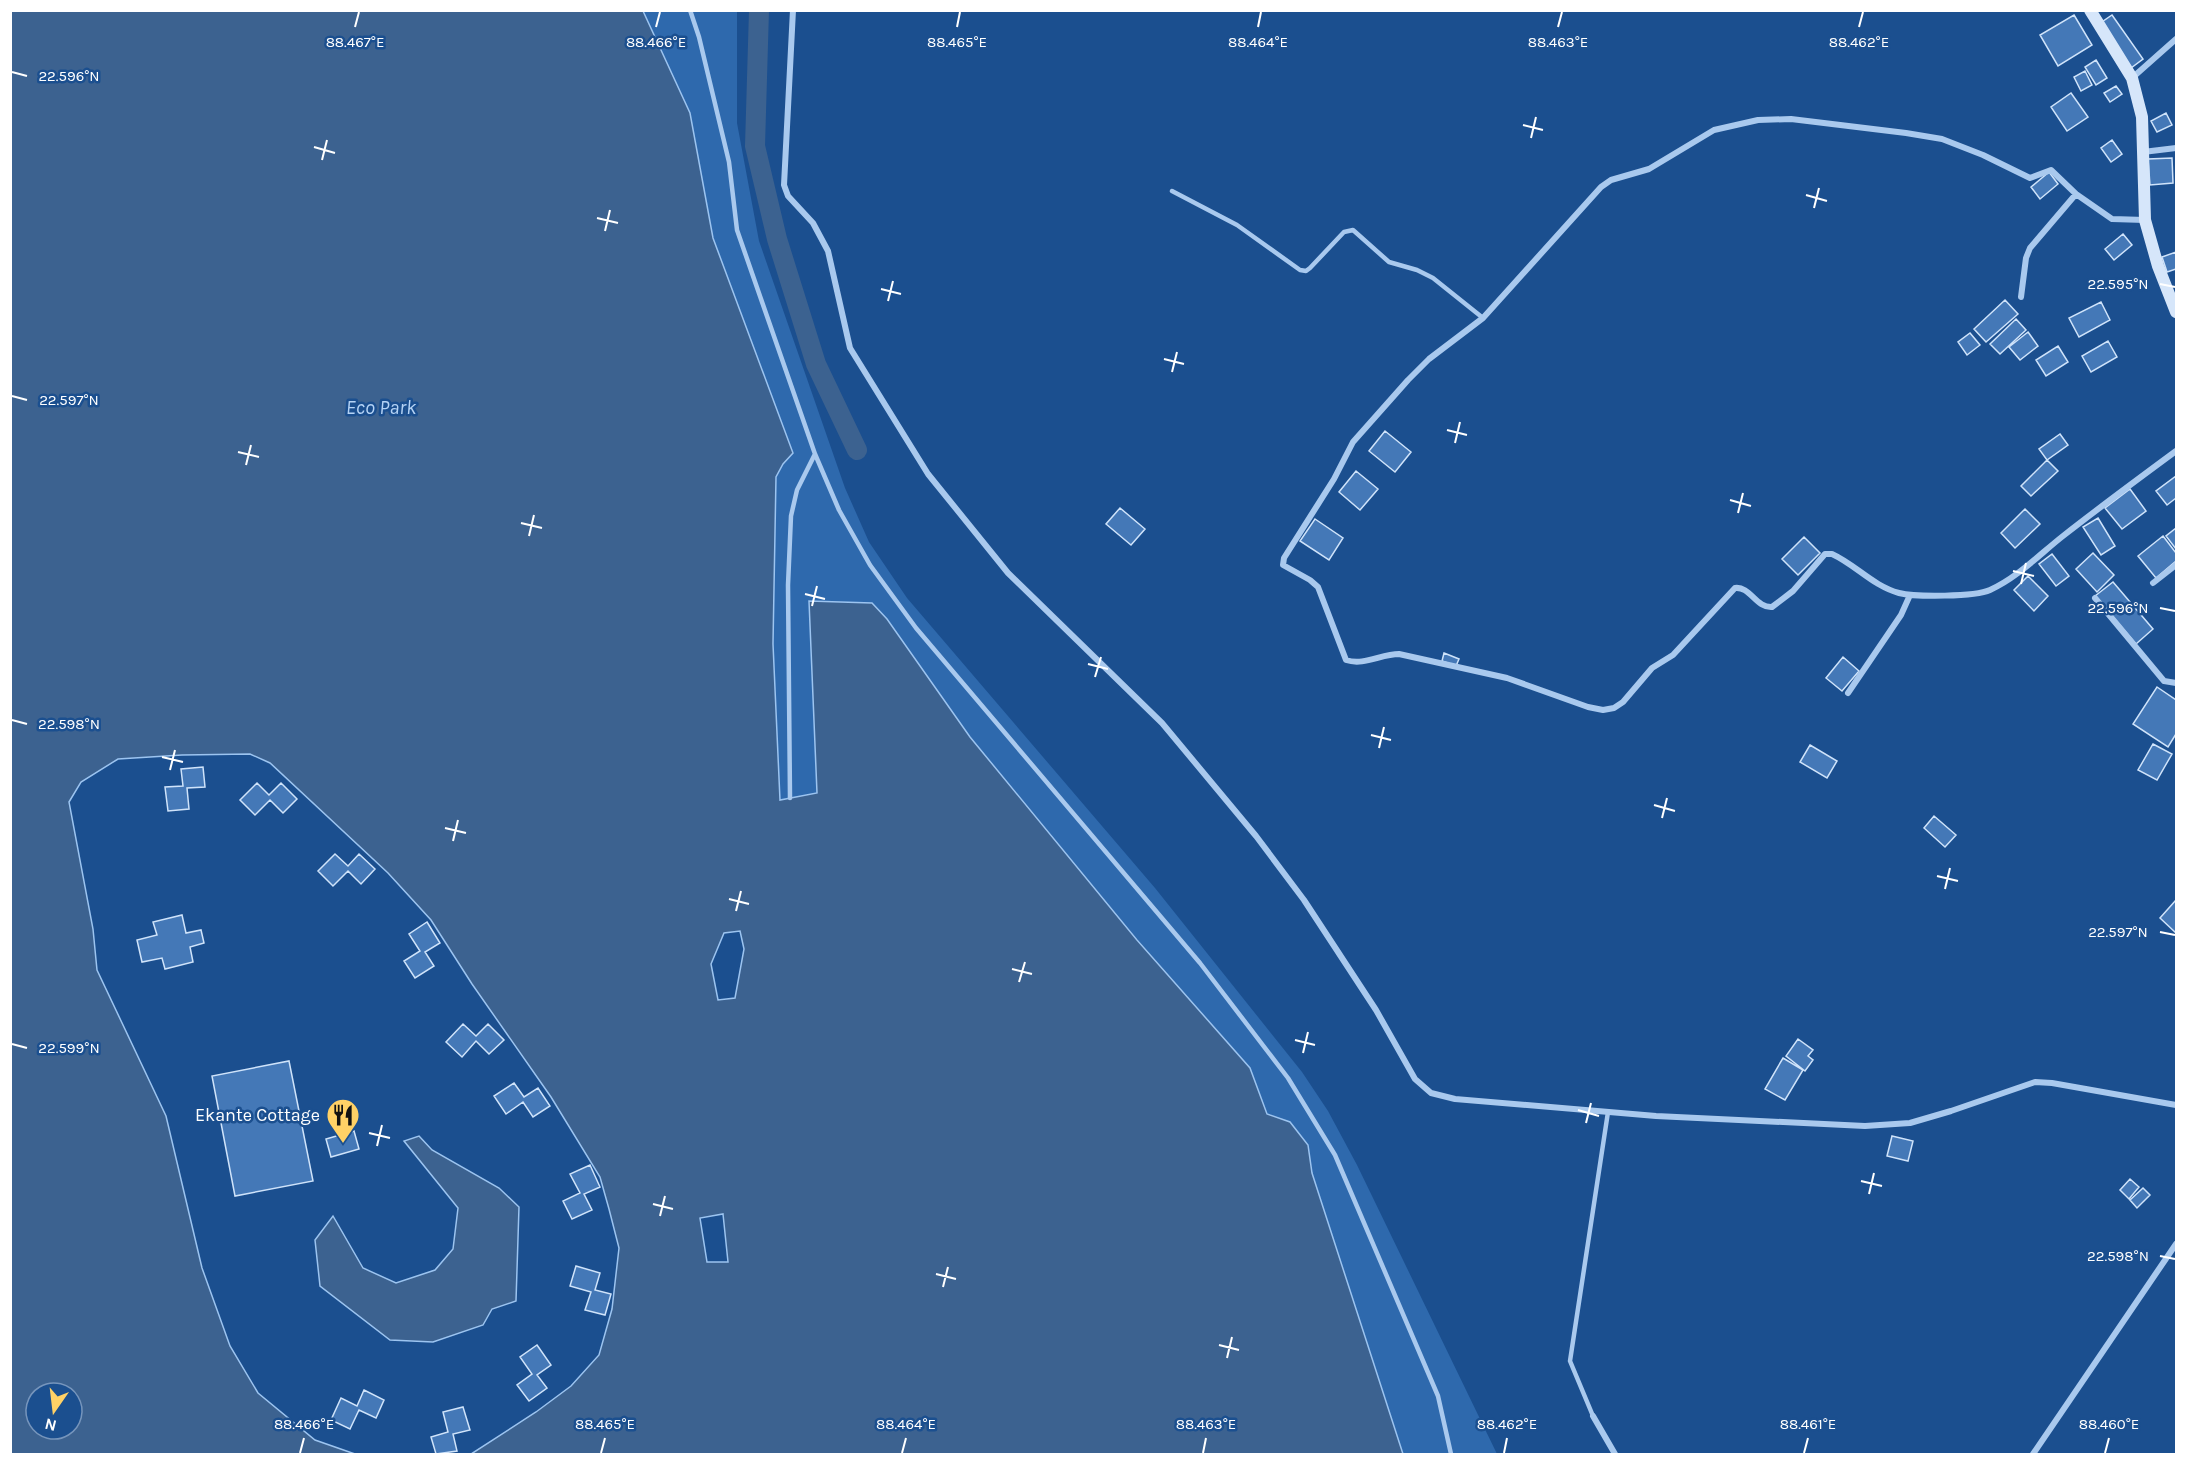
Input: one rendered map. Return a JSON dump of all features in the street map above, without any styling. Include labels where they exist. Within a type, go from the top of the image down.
[{"type":"street","points":[[793,10],[784,185],[788,195],[813,223],[828,251],[850,348],[928,474],[995,559],[1162,723],[1256,836],[1304,900],[1370,1000],[1414,1079],[1431,1093],[1455,1099],[1608,1112],[1865,1126],[1910,1123],[1951,1112],[2035,1082],[2176,1105]]},
{"type":"street","points":[[2091,10],[2132,78],[2142,117],[2145,220],[2158,266],[2176,312]]},
{"type":"street","points":[[2132,78],[2176,39]]},
{"type":"street","points":[[2145,220],[2112,219],[2076,194],[2051,170],[2030,178],[1983,155],[1942,139],[1791,120],[1758,120],[1714,130],[1649,169],[1611,180],[1601,187],[1483,318],[1429,359],[1353,442],[1334,479],[1282,562],[1283,566],[1310,580],[1318,587],[1346,660],[1364,661],[1399,654],[1507,678],[1588,707],[1603,710],[1614,708],[1623,702],[1652,668],[1672,655],[1735,588],[1744,589],[1762,606],[1772,608],[1793,591],[1825,555],[1832,554],[1876,583],[1897,593],[1910,596],[1988,591],[2005,582],[2176,451]]},
{"type":"street","points":[[2143,152],[2176,148]]},
{"type":"street","points":[[2021,297],[2030,248],[2076,194]]},
{"type":"street","points":[[2153,583],[2176,565]]},
{"type":"street","points":[[1848,693],[1901,615],[1910,596]]},
{"type":"street","points":[[2095,598],[2164,681],[2176,683]]},
{"type":"street","points":[[2033,1455],[2176,1244]]},
{"type":"street","points":[[1593,1416],[1615,1455]]},
{"type":"lane","points":[[690,10],[699,37],[729,162],[737,230],[815,454],[839,510],[870,565],[916,628],[1200,963],[1288,1078],[1307,1107],[1335,1155],[1438,1396],[1451,1455]]},
{"type":"lane","points":[[1172,191],[1237,225],[1300,270],[1306,271],[1310,268],[1344,232],[1353,230],[1389,262],[1417,270],[1433,278],[1483,318]]},
{"type":"lane","points":[[790,798],[788,585],[791,516],[797,490],[815,454]]},
{"type":"lane","points":[[1593,1416],[1570,1360],[1608,1112]]},
{"type":"shaded area","points":[[643,11],[737,11],[737,123],[759,241],[845,488],[869,542],[907,598],[1155,888],[1302,1072],[1328,1111],[1357,1165],[1497,1454],[1403,1454],[1312,1173],[1308,1145],[1290,1122],[1267,1114],[1250,1068],[1138,940],[970,737],[887,619],[871,603],[809,601],[817,793],[780,800],[773,644],[776,476],[793,453],[713,238],[690,113]]},
{"type":"water","name":"Eco Park","points":[[10,11],[643,11],[690,113],[713,238],[793,453],[783,464],[776,477],[773,644],[780,800],[817,793],[809,601],[872,603],[887,619],[970,737],[1137,940],[1250,1068],[1267,1114],[1290,1122],[1308,1145],[1312,1173],[1403,1454],[471,1454],[536,1412],[571,1386],[599,1355],[612,1309],[619,1248],[600,1177],[551,1097],[472,984],[431,920],[388,873],[270,763],[250,754],[118,759],[81,782],[69,802],[93,929],[97,970],[166,1116],[202,1268],[230,1346],[258,1393],[315,1440],[355,1454],[11,1454]],"holes":[[[740,931],[744,949],[735,998],[718,1000],[711,964],[724,933]],[[723,1214],[728,1262],[707,1262],[700,1218]]]},
{"type":"water","points":[[419,1136],[432,1150],[499,1188],[519,1207],[516,1301],[492,1309],[483,1325],[433,1342],[390,1340],[320,1286],[315,1240],[333,1216],[363,1268],[396,1283],[435,1270],[453,1249],[458,1208],[404,1141]]},
{"type":"building","points":[[2074,15],[2092,45],[2058,66],[2040,35]]},
{"type":"building","points":[[2112,15],[2143,59],[2131,68],[2099,24]]},
{"type":"building","points":[[2096,60],[2107,78],[2096,85],[2085,67]]},
{"type":"building","points":[[2085,71],[2092,85],[2081,91],[2074,77]]},
{"type":"building","points":[[2116,86],[2122,94],[2110,102],[2104,93]]},
{"type":"building","points":[[2071,93],[2088,117],[2067,131],[2051,107]]},
{"type":"building","points":[[2166,113],[2172,125],[2157,132],[2151,121]]},
{"type":"building","points":[[2112,140],[2122,154],[2111,162],[2101,148]]},
{"type":"building","points":[[2172,158],[2173,183],[2150,185],[2148,159]]},
{"type":"building","points":[[2049,172],[2058,184],[2040,199],[2031,187]]},
{"type":"building","points":[[2123,234],[2132,245],[2114,260],[2105,249]]},
{"type":"building","points":[[2176,252],[2176,269],[2167,272],[2162,257]]},
{"type":"building","points":[[2005,300],[2018,314],[1986,342],[1974,329]]},
{"type":"building","points":[[2101,302],[2110,320],[2079,337],[2069,318]]},
{"type":"building","points":[[2016,319],[2026,330],[2000,354],[1990,344]]},
{"type":"building","points":[[2028,332],[2038,346],[2020,360],[2009,347]]},
{"type":"building","points":[[1970,333],[1980,345],[1967,355],[1958,342]]},
{"type":"building","points":[[2108,341],[2117,357],[2091,372],[2082,356]]},
{"type":"building","points":[[2058,346],[2068,362],[2046,376],[2036,360]]},
{"type":"building","points":[[1385,431],[1411,452],[1395,472],[1369,451]]},
{"type":"building","points":[[2060,434],[2068,445],[2047,460],[2039,449]]},
{"type":"building","points":[[2047,460],[2058,471],[2031,496],[2021,486]]},
{"type":"building","points":[[1356,471],[1378,489],[1360,510],[1339,492]]},
{"type":"building","points":[[2176,476],[2176,498],[2167,505],[2156,491]]},
{"type":"building","points":[[2130,489],[2146,511],[2122,529],[2105,508]]},
{"type":"building","points":[[1120,508],[1145,529],[1131,545],[1106,524]]},
{"type":"building","points":[[2025,509],[2040,524],[2015,548],[2001,533]]},
{"type":"building","points":[[2098,518],[2115,546],[2101,555],[2083,527]]},
{"type":"building","points":[[1315,519],[1343,538],[1329,560],[1300,541]]},
{"type":"building","points":[[2176,528],[2176,549],[2166,536]]},
{"type":"building","points":[[2163,536],[2176,553],[2176,561],[2156,578],[2138,556]]},
{"type":"building","points":[[1804,537],[1820,553],[1798,575],[1782,559]]},
{"type":"building","points":[[2093,553],[2114,575],[2097,592],[2076,569]]},
{"type":"building","points":[[2052,554],[2069,576],[2056,586],[2039,564]]},
{"type":"building","points":[[2028,576],[2048,596],[2034,611],[2014,590]]},
{"type":"building","points":[[2113,582],[2153,629],[2136,644],[2095,596]]},
{"type":"building","points":[[1444,653],[1459,659],[1456,666],[1442,661]]},
{"type":"building","points":[[1843,657],[1859,671],[1842,691],[1826,678]]},
{"type":"building","points":[[2157,687],[2176,700],[2176,734],[2168,747],[2133,724]]},
{"type":"building","points":[[2153,744],[2172,754],[2157,780],[2138,770]]},
{"type":"building","points":[[1810,745],[1837,761],[1827,778],[1800,762]]},
{"type":"building","points":[[203,767],[205,787],[187,788],[189,809],[168,811],[165,787],[183,786],[181,769]]},
{"type":"building","points":[[257,783],[269,795],[281,783],[297,799],[283,813],[270,800],[255,815],[240,800]]},
{"type":"building","points":[[1934,816],[1956,835],[1945,847],[1924,828]]},
{"type":"building","points":[[335,854],[348,866],[359,854],[375,869],[361,884],[348,871],[333,886],[318,871]]},
{"type":"building","points":[[2176,900],[2176,933],[2160,918]]},
{"type":"building","points":[[182,915],[186,933],[201,930],[204,943],[190,947],[193,962],[165,969],[162,958],[142,962],[137,940],[157,935],[153,922]]},
{"type":"building","points":[[427,922],[440,943],[425,952],[434,966],[415,978],[404,961],[420,951],[409,934]]},
{"type":"building","points":[[463,1024],[476,1036],[488,1024],[504,1040],[489,1054],[476,1041],[462,1057],[446,1042]]},
{"type":"building","points":[[1798,1039],[1813,1050],[1808,1056],[1813,1060],[1805,1071],[1786,1056]]},
{"type":"building","points":[[1783,1058],[1803,1070],[1785,1100],[1765,1089]]},
{"type":"building","points":[[289,1061],[313,1181],[235,1196],[212,1076]]},
{"type":"building","points":[[514,1083],[524,1097],[538,1088],[550,1106],[533,1117],[523,1102],[506,1114],[494,1096]]},
{"type":"building","name":"Ekante Cottage","points":[[354,1131],[359,1149],[331,1157],[326,1139]]},
{"type":"building","points":[[1892,1136],[1913,1141],[1908,1161],[1887,1156]]},
{"type":"building","points":[[590,1165],[600,1187],[584,1194],[592,1210],[572,1219],[563,1201],[580,1193],[570,1174]]},
{"type":"building","points":[[2130,1179],[2139,1187],[2129,1199],[2120,1190]]},
{"type":"building","points":[[2143,1188],[2150,1195],[2137,1208],[2130,1200]]},
{"type":"building","points":[[576,1266],[600,1273],[595,1290],[611,1294],[605,1315],[585,1310],[591,1292],[570,1286]]},
{"type":"building","points":[[537,1345],[551,1365],[537,1375],[547,1388],[529,1401],[517,1385],[532,1374],[520,1357]]},
{"type":"building","points":[[364,1390],[384,1400],[376,1418],[359,1410],[350,1429],[331,1420],[341,1398],[357,1406]]},
{"type":"building","points":[[463,1407],[470,1430],[453,1434],[457,1451],[436,1454],[431,1437],[448,1432],[443,1412]]},
{"type":"waterway","points":[[759,10],[755,146],[777,239],[816,364],[857,450]]},
{"type":"place","name":"Ekante Cottage","points":[[343,1144]]}]
